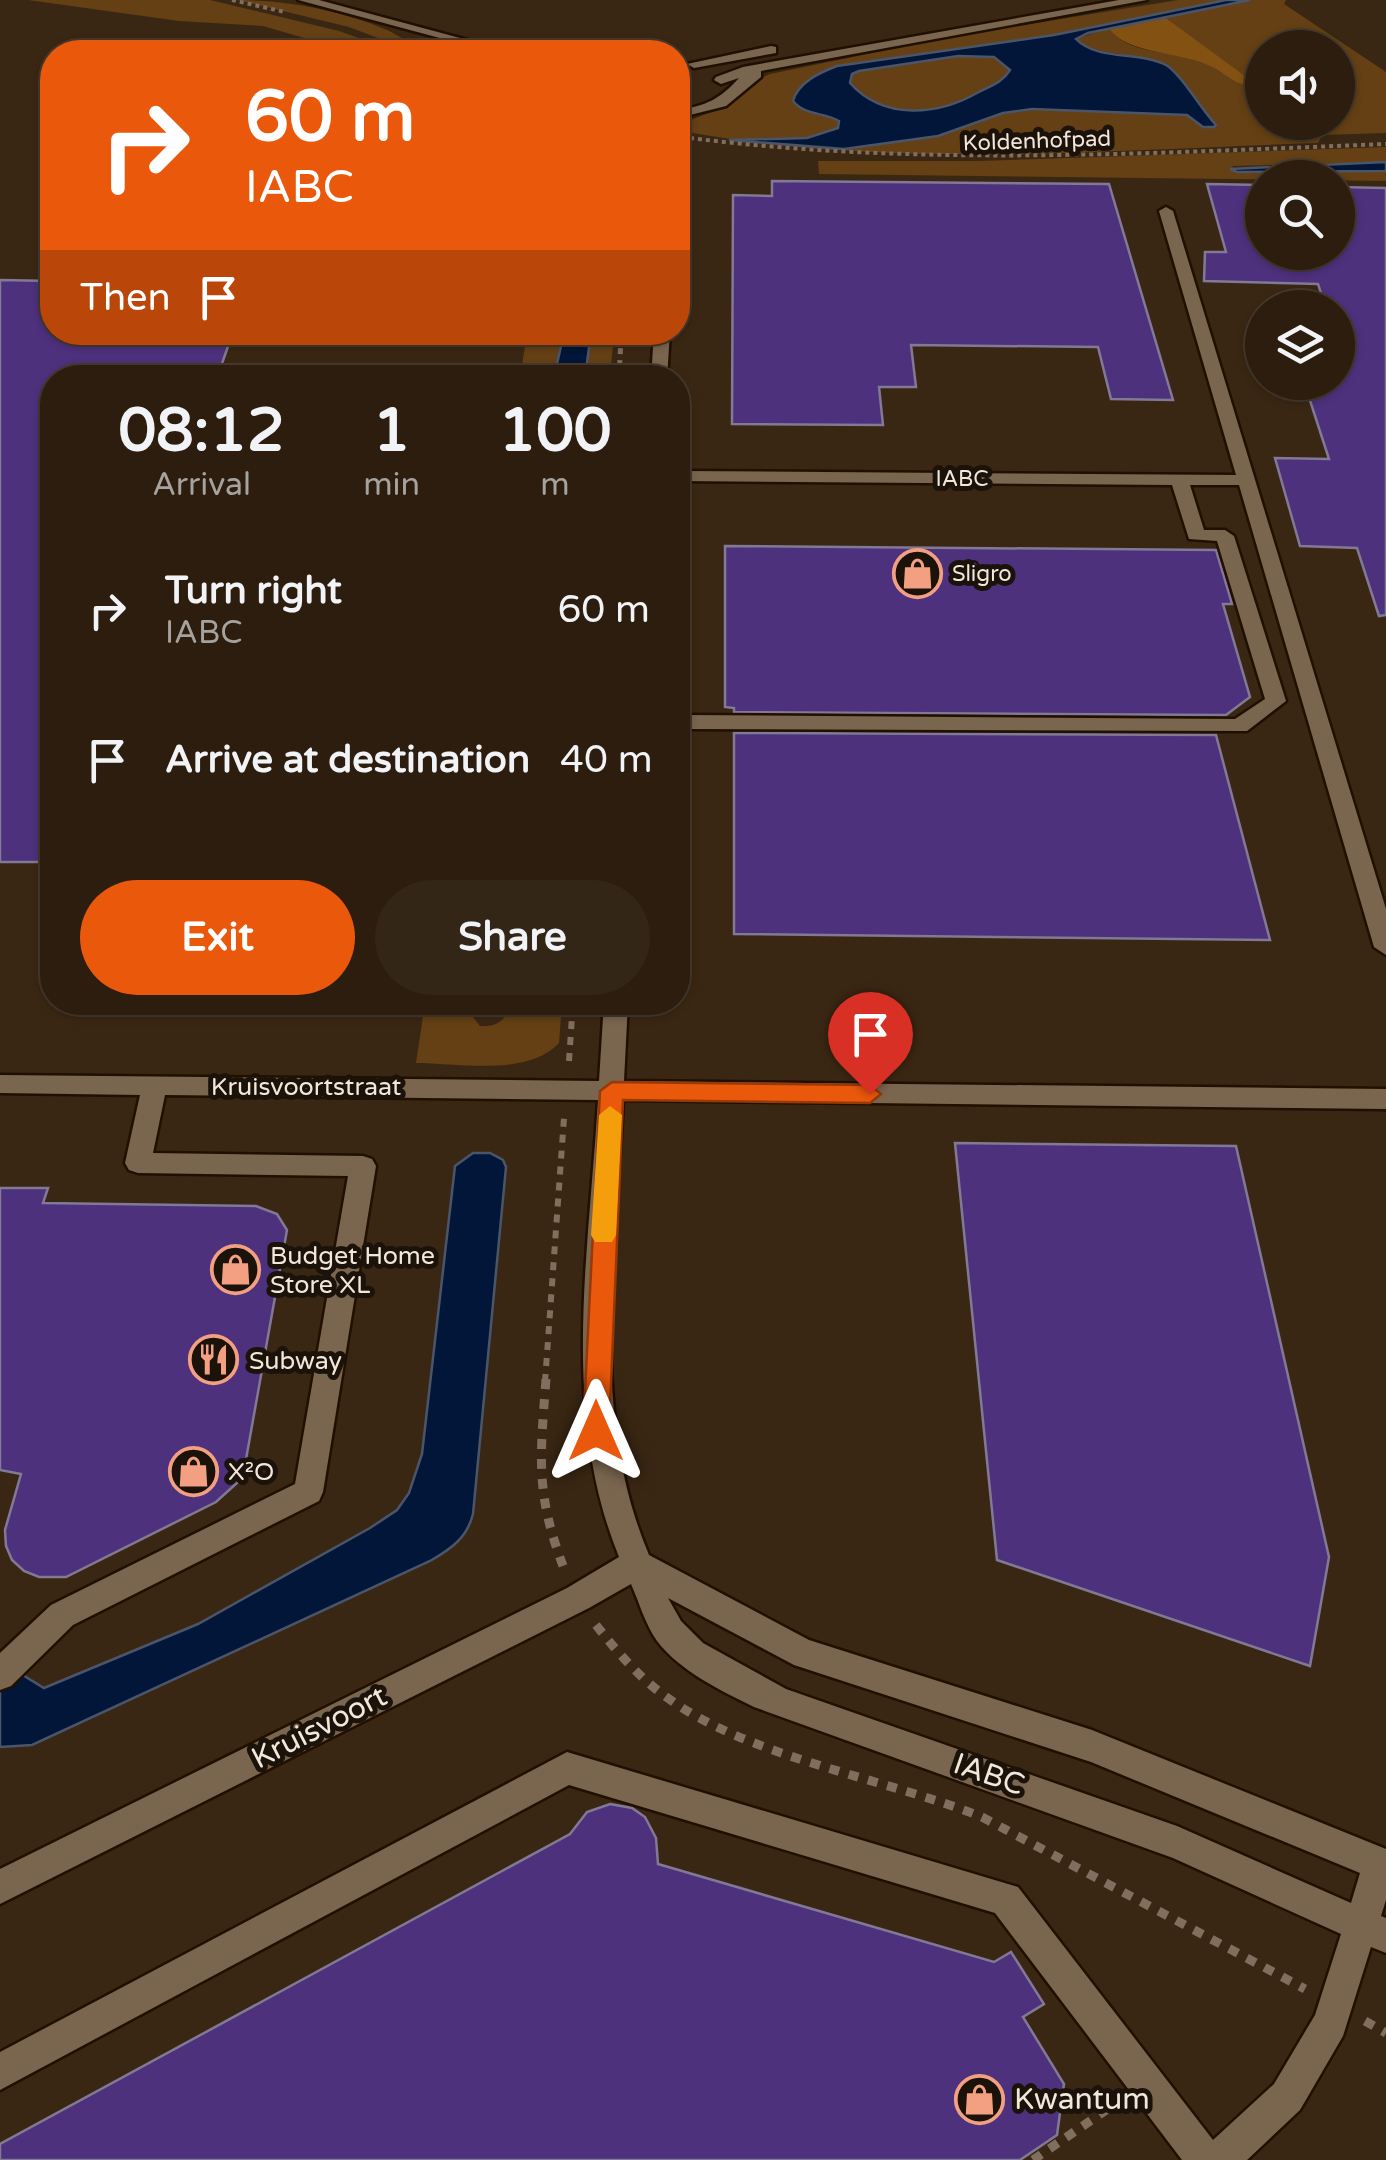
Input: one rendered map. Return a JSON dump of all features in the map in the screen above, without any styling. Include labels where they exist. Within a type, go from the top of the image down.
[{"type":"street","points":[[304,0],[459,40]]},
{"type":"street","points":[[690,71],[783,49],[1112,0]]},
{"type":"street","points":[[721,80],[748,70],[1141,0]]},
{"type":"street","points":[[356,14],[424,40]]},
{"type":"street","points":[[690,109],[727,99],[740,81],[779,65]]},
{"type":"street","points":[[700,66],[721,80]]},
{"type":"street","points":[[690,107],[721,90],[721,80]]},
{"type":"street","points":[[1166,211],[1386,947]]},
{"type":"street","name":"IABC","points":[[690,476],[1246,480]]},
{"type":"street","points":[[690,722],[1240,726],[1276,700],[1226,536],[1196,535],[1180,480]]},
{"type":"street","name":"IABC","points":[[615,1015],[596,1431],[611,1496],[636,1564],[670,1632],[740,1683],[820,1718],[1000,1777],[1177,1842],[1374,1930]]},
{"type":"street","name":"Kruisvoortstraat","points":[[0,1084],[612,1091]]},
{"type":"street","points":[[0,1676],[62,1615],[308,1492],[363,1166],[138,1163],[155,1085]]},
{"type":"street","points":[[612,1091],[1386,1099]]},
{"type":"street","points":[[636,1564],[767,1638],[804,1654],[1092,1746],[1383,1866],[1374,1930],[1330,2023],[1288,2097],[1220,2160]]},
{"type":"street","name":"Kruisvoort","points":[[0,1886],[578,1598],[636,1564]]},
{"type":"street","points":[[0,2072],[567,1768],[1006,1898],[1205,2160]]},
{"type":"path","name":"Koldenhofpad","points":[[690,136],[807,154],[914,158],[1386,144]]},
{"type":"path","points":[[1033,2160],[1145,2082]]},
{"type":"shaded area","points":[[28,0],[210,0],[364,40],[311,40],[263,26],[179,21]]},
{"type":"shaded area","points":[[237,0],[294,4],[333,12],[406,40],[383,40],[349,27]]},
{"type":"shaded area","points":[[1178,0],[1226,0],[1054,35],[837,66],[810,81],[798,107],[840,121],[839,128],[807,138],[747,141],[690,132],[690,123],[729,105],[749,84],[770,74],[955,36]]},
{"type":"shaded area","points":[[1250,0],[1286,0],[1284,4],[1323,30],[1245,30],[1245,77],[1166,18]]},
{"type":"shaded area","points":[[1166,18],[1245,76],[1245,84],[1202,63],[1128,43],[1109,28]]},
{"type":"shaded area","points":[[1109,28],[1126,43],[1198,60],[1245,83],[1245,140],[1320,140],[1000,154],[842,150],[755,142],[844,149],[938,136],[1003,113],[1054,108],[1187,115],[1203,127],[1216,124],[1160,68],[1136,57],[1089,48],[1076,39]]},
{"type":"shaded area","points":[[1355,51],[1386,72],[1386,133],[1355,134]]},
{"type":"shaded area","points":[[958,56],[994,57],[1010,70],[995,84],[929,110],[895,109],[879,104],[850,83],[852,74],[859,71]]},
{"type":"shaded area","points":[[1386,147],[1386,162],[1245,160],[1245,166],[1232,166],[1237,172],[1245,172],[1245,179],[819,174],[818,161],[978,161]]},
{"type":"shaded area","points":[[1355,171],[1386,171],[1386,181],[1355,181]]},
{"type":"shaded area","points":[[525,345],[561,345],[557,365],[522,365]]},
{"type":"shaded area","points":[[589,345],[613,345],[611,365],[587,365]]},
{"type":"shaded area","points":[[423,1015],[471,1015],[480,1026],[492,1025],[505,1015],[561,1015],[559,1043],[529,1060],[492,1066],[416,1063]]},
{"type":"water","points":[[1226,0],[1250,0],[1088,33],[1076,39],[1095,50],[1166,65],[1214,127],[1203,127],[1187,115],[1032,109],[1003,113],[938,136],[844,149],[729,140],[807,138],[838,128],[839,121],[803,109],[793,101],[805,83],[837,66],[1054,35]],"holes":[[[958,56],[994,57],[1010,70],[1003,78],[962,100],[929,110],[895,109],[879,104],[850,83],[852,74],[859,71]]]},
{"type":"water","points":[[1386,162],[1386,171],[1355,171],[1355,163]]},
{"type":"water","points":[[561,345],[589,345],[587,365],[557,365]]},
{"type":"water","points":[[473,1153],[490,1153],[503,1160],[506,1167],[473,1514],[462,1536],[430,1561],[32,1745],[0,1747],[0,1661],[44,1688],[198,1624],[397,1510],[409,1493],[422,1454],[455,1166]]},
{"type":"building","points":[[772,181],[1109,184],[1173,400],[1111,399],[1098,347],[911,345],[916,387],[879,387],[883,425],[732,424],[733,195],[772,196]]},
{"type":"building","points":[[1207,184],[1245,185],[1245,270],[1355,270],[1355,187],[1386,188],[1386,615],[1379,616],[1357,548],[1300,546],[1275,458],[1329,459],[1310,400],[1355,400],[1355,290],[1320,290],[1318,284],[1204,281],[1205,252],[1226,252]]},
{"type":"building","points":[[0,280],[40,281],[40,345],[228,345],[222,365],[40,365],[40,862],[0,862]]},
{"type":"building","points":[[725,546],[1216,550],[1232,604],[1223,604],[1250,697],[1226,715],[734,712],[734,708],[725,707]]},
{"type":"building","points":[[734,733],[1216,735],[1270,940],[734,934]]},
{"type":"building","points":[[955,1143],[1236,1146],[1329,1557],[1310,1666],[997,1560]]},
{"type":"building","points":[[0,1188],[48,1188],[43,1203],[256,1206],[277,1214],[287,1230],[245,1465],[238,1482],[216,1502],[66,1577],[39,1577],[24,1571],[12,1560],[6,1546],[5,1530],[21,1474],[0,1470]]},
{"type":"building","points":[[610,1804],[632,1808],[645,1817],[656,1838],[658,1864],[994,1962],[1011,1952],[1044,2004],[1023,2017],[1064,2084],[1057,2135],[1020,2160],[0,2160],[0,2144],[570,1834],[587,1812]]},
{"type":"slow traffic","points":[[603,1235],[610,1115]]},
{"type":"place","name":"Sligro","points":[[917,573]]},
{"type":"place","name":"Budget Home Store XL","points":[[235,1269]]},
{"type":"place","name":"Subway","points":[[214,1360]]},
{"type":"place","name":"X²O","points":[[193,1471]]},
{"type":"place","name":"Kwantum","points":[[979,2099]]},
{"type":"route","points":[[596,1431],[612,1091],[870,1094]]}]
